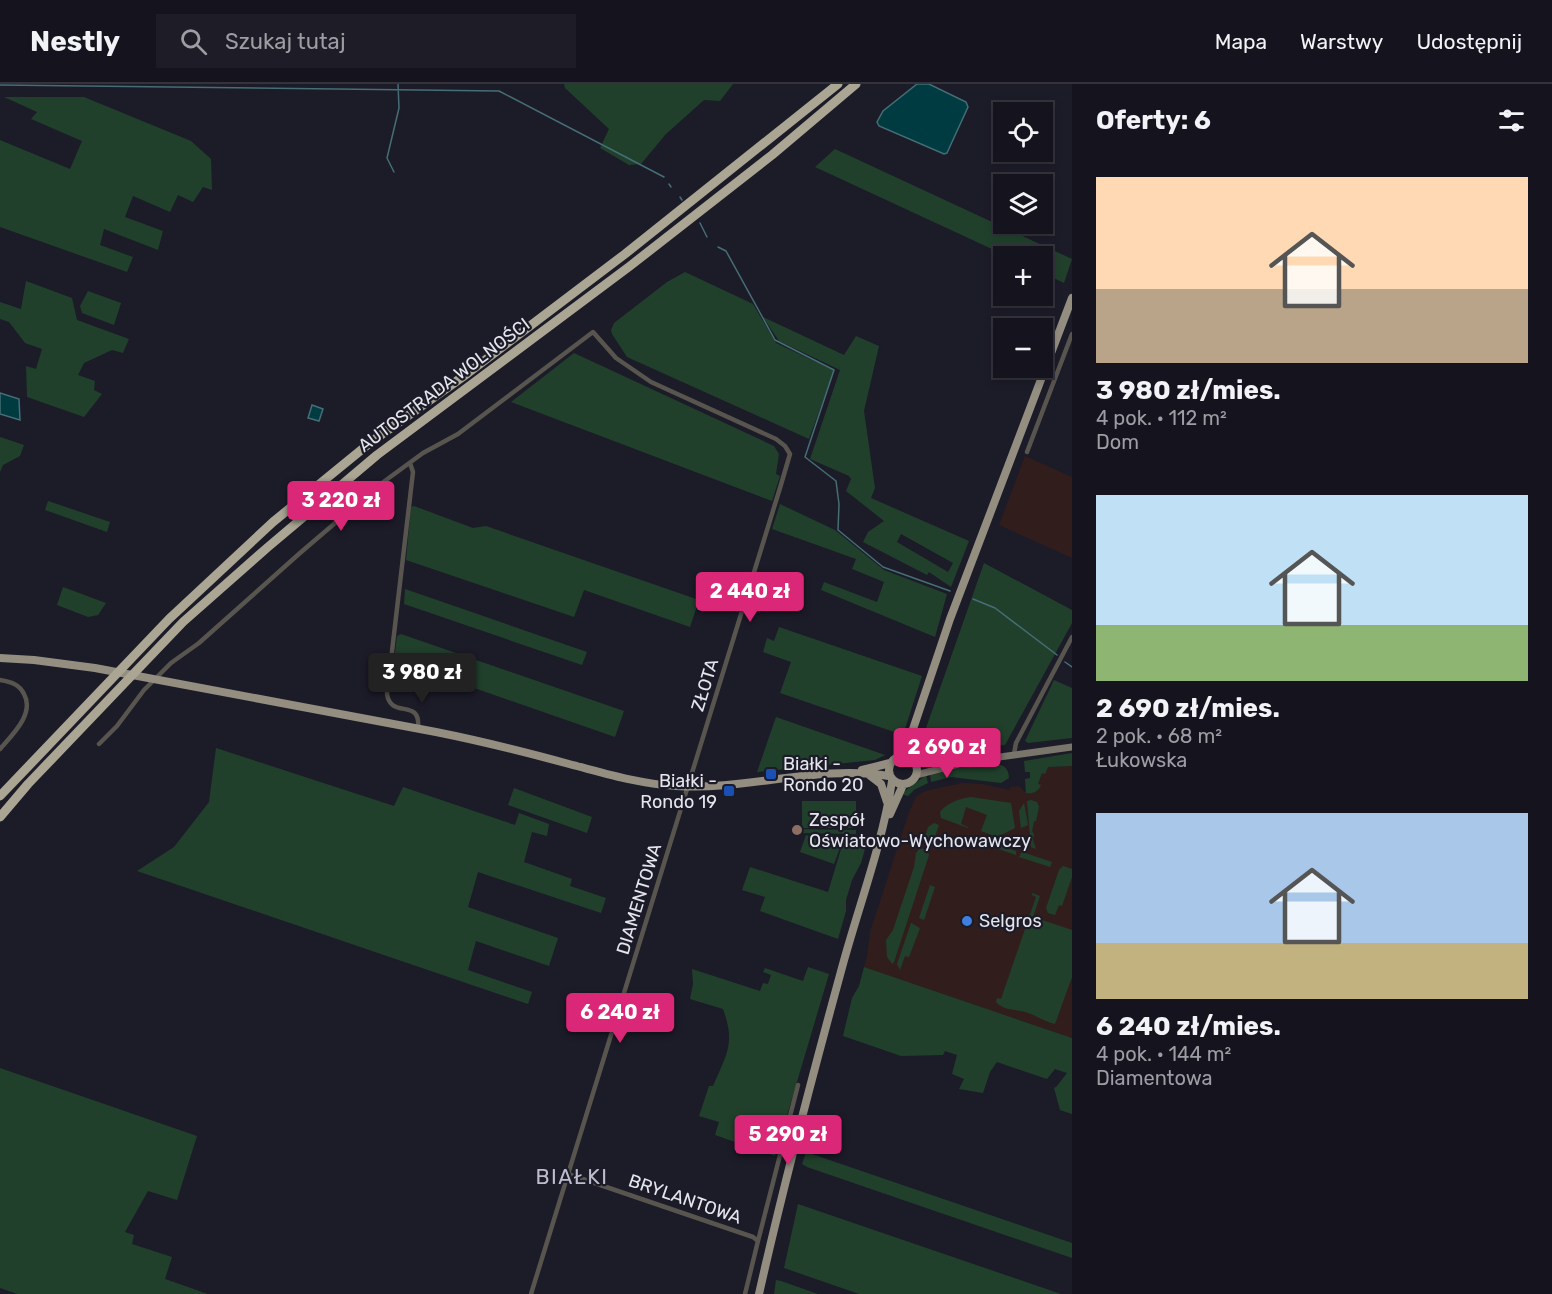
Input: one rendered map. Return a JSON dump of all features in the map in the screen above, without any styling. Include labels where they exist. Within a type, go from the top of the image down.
[{"type":"highway","name":"AUTOSTRADA WOLNOŚCI","points":[[0,796],[169,619],[273,522],[371,442],[477,366],[625,254],[838,84]]},
{"type":"highway","name":"AUTOSTRADA WOLNOŚCI","points":[[0,817],[28,784],[183,622],[277,539],[376,455],[630,266],[772,155],[856,84]]},
{"type":"main road","points":[[901,756],[910,738],[958,599],[1072,298]]},
{"type":"main road","points":[[916,774],[913,761],[917,731],[949,636],[958,599]]},
{"type":"main road","points":[[0,657],[95,668],[418,728],[488,742],[632,780],[688,786],[847,773],[890,764],[895,758],[901,756],[913,761],[970,761]]},
{"type":"main road","points":[[917,731],[924,752],[945,762]]},
{"type":"main road","points":[[878,846],[897,795],[903,785],[910,782],[916,774],[970,761],[1072,747]]},
{"type":"main road","points":[[759,1294],[780,1201],[840,973],[878,846],[888,804],[890,764]]},
{"type":"main road","points":[[847,773],[891,778],[903,785]]},
{"type":"main road","points":[[866,774],[881,784],[888,804]]},
{"type":"street","name":"ZŁOTA","points":[[410,463],[458,434],[593,332],[616,358],[651,382],[776,439],[785,446],[790,454],[688,786]]},
{"type":"street","points":[[1027,452],[1072,334]]},
{"type":"street","points":[[99,744],[117,726],[144,690],[171,663],[199,643],[382,483],[410,463],[414,472],[387,698],[394,706],[416,713],[419,717],[418,728]]},
{"type":"street","points":[[1014,754],[1016,743],[1072,637]]},
{"type":"street","points":[[0,680],[20,687],[28,705],[24,718],[0,749]]},
{"type":"street","name":"DIAMENTOWA","points":[[531,1294],[688,786]]},
{"type":"street","name":"BRYLANTOWA","points":[[745,1294],[798,1085]]},
{"type":"street","name":"BRYLANTOWA","points":[[568,1174],[745,1233],[758,1241]]},
{"type":"shaded area","points":[[564,84],[733,84],[720,101],[704,100],[666,134],[641,164],[629,165],[600,148],[609,129],[565,88]]},
{"type":"shaded area","points":[[917,84],[929,84],[966,102],[968,107],[947,153],[944,154],[879,126],[877,122],[883,111]]},
{"type":"shaded area","points":[[4,97],[84,97],[191,141],[211,159],[212,190],[203,187],[193,202],[178,195],[170,212],[133,196],[125,217],[163,231],[158,250],[104,229],[100,245],[133,257],[127,272],[0,227],[0,140],[70,169],[82,141],[31,119],[37,112]]},
{"type":"shaded area","points":[[835,149],[993,222],[993,234],[1018,234],[1044,246],[993,246],[993,250],[815,167]]},
{"type":"shaded area","points":[[1053,250],[1072,259],[1064,283],[1053,278]]},
{"type":"shaded area","points":[[685,272],[753,304],[776,343],[833,370],[809,439],[627,357],[612,334],[614,323],[667,282]]},
{"type":"shaded area","points":[[26,281],[72,298],[77,320],[129,339],[123,353],[112,350],[84,363],[78,375],[95,381],[94,390],[102,394],[84,417],[27,397],[26,366],[36,369],[42,349],[25,343],[9,322],[0,319],[0,302],[21,309]]},
{"type":"shaded area","points":[[88,291],[121,303],[114,325],[82,313],[80,306]]},
{"type":"shaded area","points":[[763,317],[844,355],[856,336],[879,346],[864,411],[875,488],[871,498],[969,541],[951,587],[929,572],[927,575],[863,542],[868,532],[884,521],[846,491],[851,479],[849,476],[810,459],[840,370],[779,341]],"holes":[[[901,534],[953,563],[948,572],[897,542]]]},
{"type":"shaded area","points":[[574,353],[774,446],[779,454],[776,474],[780,476],[772,501],[511,402]]},
{"type":"shaded area","points":[[0,393],[19,399],[20,420],[0,414]]},
{"type":"shaded area","points":[[312,405],[323,409],[319,421],[308,418]]},
{"type":"shaded area","points":[[0,437],[24,445],[20,456],[3,465],[0,472]]},
{"type":"shaded area","points":[[1025,456],[1072,477],[1072,558],[999,525]]},
{"type":"shaded area","points":[[48,501],[110,522],[107,532],[45,510]]},
{"type":"shaded area","points":[[780,504],[835,530],[884,570],[947,594],[935,637],[821,590],[824,582],[877,602],[884,582],[852,569],[856,559],[772,529]]},
{"type":"shaded area","points":[[414,506],[473,528],[486,526],[699,600],[690,627],[584,590],[574,617],[406,560],[411,507]]},
{"type":"shaded area","points":[[984,563],[1072,610],[1072,623],[1005,745],[947,751],[932,745],[926,728]]},
{"type":"shaded area","points":[[63,587],[106,603],[98,615],[88,617],[57,605]]},
{"type":"shaded area","points":[[405,589],[587,652],[582,665],[404,604]]},
{"type":"shaded area","points":[[779,627],[922,676],[903,735],[780,693],[791,662],[763,652],[767,638],[774,641]]},
{"type":"shaded area","points":[[401,634],[624,711],[615,737],[394,660],[397,636]]},
{"type":"shaded area","points":[[1054,680],[1072,688],[1072,738],[1028,743],[1025,741]]},
{"type":"shaded area","points":[[776,717],[885,755],[875,760],[757,772]]},
{"type":"shaded area","points":[[216,748],[394,806],[403,787],[515,825],[519,813],[549,824],[547,836],[532,832],[524,862],[572,879],[570,886],[606,898],[601,913],[478,872],[468,907],[558,938],[549,966],[476,941],[468,970],[532,992],[528,1004],[137,871],[174,847],[209,802]]},
{"type":"shaded area","points":[[1072,753],[1072,766],[1048,767],[1045,774],[1042,773],[1038,784],[1041,785],[1038,789],[1033,793],[1026,793],[1025,779],[1030,778],[1030,772],[1025,772],[1024,761]]},
{"type":"shaded area","points":[[986,763],[1005,767],[1009,778],[1001,783],[951,777],[931,782],[930,773]]},
{"type":"shaded area","points":[[1072,766],[1072,1038],[864,967],[870,932],[916,797],[925,791],[962,783],[982,784],[1009,790],[1011,787],[1019,786],[1031,793],[1035,792],[1042,773],[1048,767]]},
{"type":"shaded area","points":[[926,775],[928,783],[908,796],[901,794]]},
{"type":"shaded area","points":[[514,788],[592,817],[587,833],[508,805]]},
{"type":"shaded area","points":[[971,797],[1011,803],[1015,828],[997,837],[981,831],[987,815],[966,807],[961,824],[968,828],[941,818],[940,812],[950,803]]},
{"type":"shaded area","points":[[802,801],[856,801],[856,828],[802,828]]},
{"type":"shaded area","points":[[1027,801],[1037,802],[1039,807],[1032,831],[1036,849],[1031,847]]},
{"type":"shaded area","points":[[1024,803],[1028,825],[1021,828],[1019,811]]},
{"type":"shaded area","points":[[934,823],[939,825],[933,842],[927,844],[924,841],[928,827]]},
{"type":"shaded area","points":[[795,829],[856,830],[856,834],[795,833]]},
{"type":"shaded area","points":[[806,835],[840,848],[834,864],[800,852]]},
{"type":"shaded area","points":[[845,836],[867,842],[846,900],[846,911],[838,939],[760,911],[765,897],[742,890],[750,867],[828,892]]},
{"type":"shaded area","points":[[975,837],[1016,851],[1016,855],[974,841]]},
{"type":"shaded area","points":[[920,848],[927,850],[929,855],[892,964],[887,957],[886,940],[893,930],[914,867],[916,853]]},
{"type":"shaded area","points":[[1022,852],[1052,862],[1050,867],[1019,857]]},
{"type":"shaded area","points":[[1063,866],[1072,869],[1072,877],[1062,906],[1059,905],[1055,915],[1048,913],[1046,908],[1059,870]]},
{"type":"shaded area","points":[[930,885],[935,887],[924,920],[919,918]]},
{"type":"shaded area","points":[[1032,893],[1040,896],[1033,917],[1072,930],[1072,977],[1055,1024],[1028,1013],[1003,1007],[996,1002],[997,998],[1001,999],[1036,897]]},
{"type":"shaded area","points":[[911,923],[920,928],[909,957],[905,956],[900,970],[897,964]]},
{"type":"shaded area","points":[[808,967],[829,974],[775,1156],[715,1135],[719,1122],[699,1116],[709,1086],[713,1086],[728,1049],[729,1031],[723,1009],[690,999],[693,984],[692,969],[760,991],[763,983],[768,984],[771,975],[763,972],[765,968],[803,981]]},
{"type":"shaded area","points":[[864,967],[1072,1038],[1072,1114],[1060,1110],[1054,1088],[1067,1073],[1055,1069],[1047,1079],[997,1062],[990,1072],[983,1093],[959,1089],[964,1079],[952,1074],[957,1055],[945,1051],[943,1055],[901,1056],[843,1036],[852,998],[859,986]]},
{"type":"shaded area","points":[[0,1068],[197,1136],[177,1200],[148,1191],[125,1232],[134,1235],[132,1244],[172,1257],[165,1279],[208,1294],[17,1294],[0,1288]]},
{"type":"shaded area","points":[[806,1152],[1072,1243],[1072,1258],[807,1167],[802,1164]]},
{"type":"shaded area","points":[[798,1204],[1061,1294],[859,1294],[784,1268]]},
{"type":"shaded area","points":[[776,1280],[781,1281],[818,1294],[774,1294]]},
{"type":"waterway","points":[[394,172],[387,158],[399,108],[398,84]]},
{"type":"waterway","points":[[0,85],[499,91],[664,177]]},
{"type":"waterway","points":[[700,223],[707,237]]},
{"type":"waterway","points":[[718,247],[726,251],[775,340],[834,370],[805,457],[836,481],[839,504],[838,530],[883,567],[950,591]]},
{"type":"waterway","points":[[973,599],[995,608],[1057,655]]},
{"type":"waterway","points":[[1065,662],[1072,667]]},
{"type":"place","name":"Białki - Rondo 20","points":[[771,774]]},
{"type":"place","name":"Białki - Rondo 19","points":[[729,791]]},
{"type":"place","name":"Zespół Oświatowo-Wychowawczy","points":[[797,830]]},
{"type":"place","name":"Selgros","points":[[967,921]]},
{"type":"district","name":"BIAŁKI","points":[[572,1176]]}]
